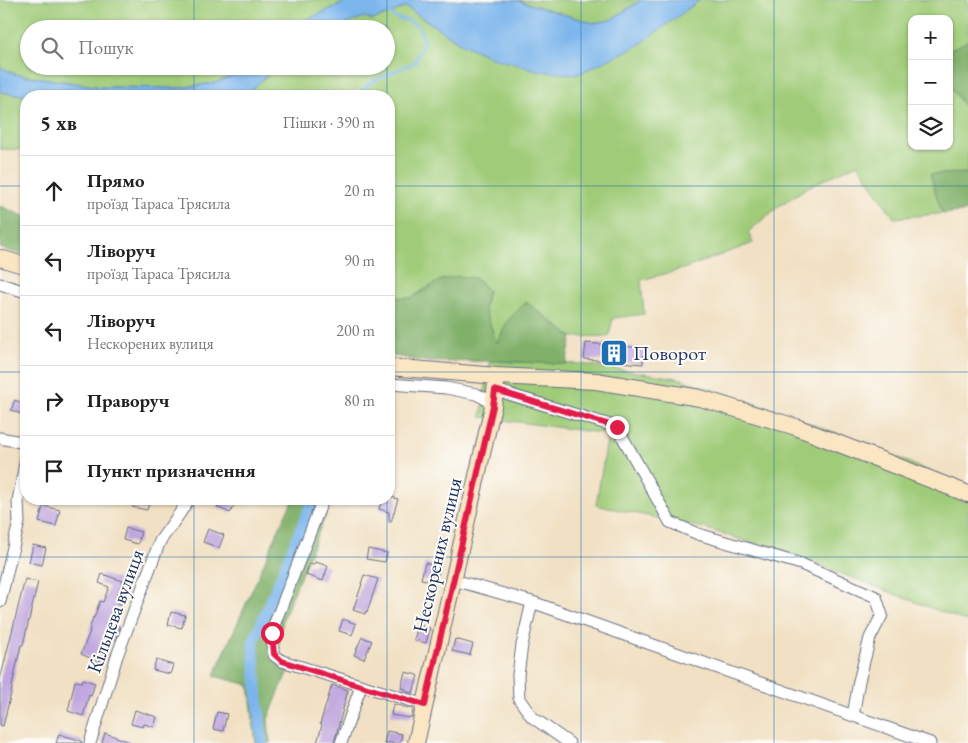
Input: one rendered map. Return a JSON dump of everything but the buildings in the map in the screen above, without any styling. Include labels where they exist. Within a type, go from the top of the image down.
[{"type":"main road","points":[[0,258],[20,264]]},
{"type":"main road","points":[[395,368],[495,391],[596,381],[700,398],[796,427],[968,494]]},
{"type":"main road","name":"Нескорених вулиця","points":[[416,743],[495,391]]},
{"type":"street","points":[[0,284],[20,290]]},
{"type":"street","points":[[395,384],[446,388],[476,394],[484,398],[495,391],[617,427],[670,522],[698,534],[801,564],[876,597],[882,616],[870,638],[859,681],[853,716]]},
{"type":"street","points":[[0,438],[20,441]]},
{"type":"street","points":[[0,602],[19,522],[18,500],[20,490]]},
{"type":"street","name":"Кільцева вулиця","points":[[90,743],[117,656],[160,541],[185,505]]},
{"type":"street","points":[[321,505],[272,633],[274,654],[282,661],[425,705]]},
{"type":"street","points":[[454,580],[532,602],[930,743]]},
{"type":"street","points":[[532,602],[522,645],[518,674],[519,699],[532,717],[570,743]]},
{"type":"street","points":[[341,743],[361,686]]},
{"type":"green space","points":[[0,0],[350,0],[307,20],[20,20],[20,75],[0,67]]},
{"type":"green space","points":[[516,0],[641,0],[611,20],[593,23]]},
{"type":"green space","points":[[700,0],[968,0],[968,41],[953,48],[953,15],[908,15],[908,150],[953,150],[953,91],[968,109],[968,211],[894,218],[858,164],[808,187],[779,206],[748,232],[753,243],[683,269],[641,280],[644,314],[613,318],[609,336],[572,337],[526,302],[508,320],[497,343],[484,308],[488,290],[441,280],[411,298],[395,297],[395,90],[359,90],[357,88],[356,90],[251,90],[267,75],[395,75],[395,20],[373,20],[406,7],[460,43],[492,58]]},
{"type":"green space","points":[[364,16],[373,20],[355,20]]},
{"type":"green space","points":[[968,41],[968,109],[953,91],[953,48]]},
{"type":"green space","points":[[22,75],[235,75],[215,83],[178,88],[101,87]]},
{"type":"green space","points":[[0,92],[20,95],[20,150],[0,149]]},
{"type":"green space","points":[[968,173],[968,211],[942,214],[930,174]]},
{"type":"green space","points":[[0,206],[20,214],[20,254],[0,248]]},
{"type":"green space","points":[[459,276],[475,278],[488,290],[484,308],[497,343],[508,320],[526,302],[572,337],[566,364],[490,361],[429,362],[395,356],[395,297],[411,298],[441,280]]},
{"type":"green space","points":[[490,361],[581,364],[678,378],[863,443],[968,488],[968,622],[803,559],[704,528],[596,505],[608,434],[481,417]]},
{"type":"green space","points":[[290,505],[330,505],[283,619],[278,650],[289,668],[268,719],[270,743],[256,743],[249,685],[214,676]]},
{"type":"water","points":[[350,0],[516,0],[593,23],[611,20],[641,0],[700,0],[639,45],[576,75],[541,71],[492,58],[460,43],[406,7],[373,20],[364,17],[357,20],[307,20]]},
{"type":"water","points":[[0,67],[20,75],[101,87],[178,88],[215,83],[235,75],[267,75],[251,90],[20,90],[20,95],[0,92]]},
{"type":"waterway","points":[[388,12],[396,18],[410,21],[420,28],[424,41],[415,62],[395,71]]},
{"type":"waterway","points":[[362,90],[371,82],[386,75]]},
{"type":"waterway","points":[[262,743],[253,643],[310,505]]},
{"type":"place","name":"Поворот","points":[[614,353]]},
{"type":"route","points":[[272,633],[274,654],[282,661],[425,705],[493,406],[495,390],[617,427]]}]
